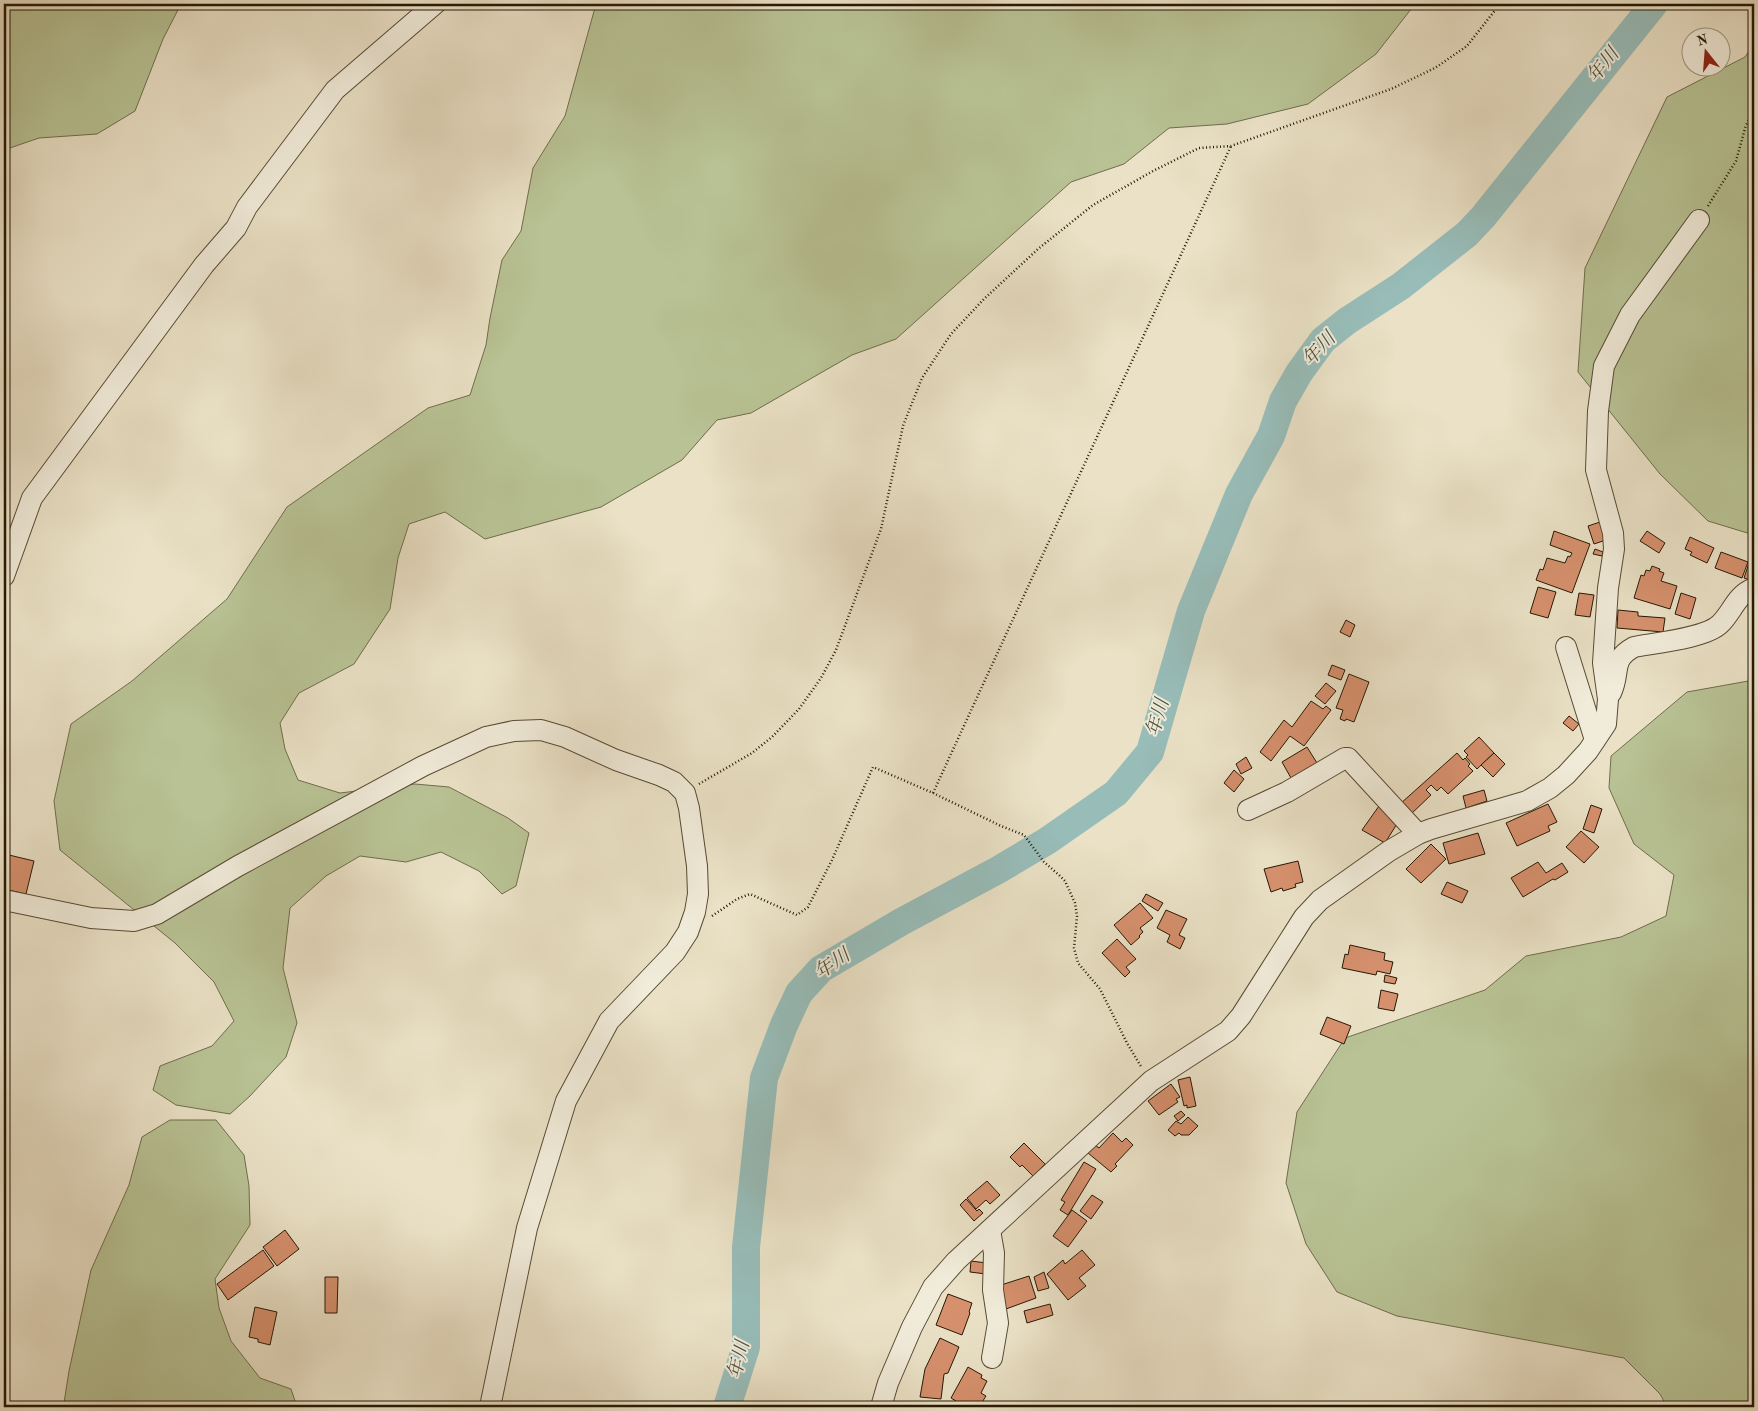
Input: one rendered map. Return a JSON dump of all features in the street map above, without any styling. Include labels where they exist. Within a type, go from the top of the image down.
[{"type":"street","points":[[4,576],[32,498],[204,265],[236,228],[252,199],[335,90],[435,4]]},
{"type":"street","points":[[881,1407],[888,1383],[912,1327],[933,1287],[956,1261],[1151,1082],[1228,1031],[1241,1016],[1304,917],[1320,900],[1388,851],[1418,834],[1527,801],[1550,788],[1566,775],[1588,751],[1606,724],[1608,699],[1602,663],[1608,588],[1614,549],[1613,533],[1596,470],[1598,411],[1604,366],[1630,314],[1699,220]]},
{"type":"street","points":[[1608,699],[1615,684],[1617,665],[1620,657],[1626,651],[1634,647],[1707,632],[1719,625],[1741,595],[1754,588]]},
{"type":"street","points":[[1566,648],[1595,740]]},
{"type":"street","points":[[4,900],[91,918],[134,921],[157,914],[238,866],[423,766],[486,737],[514,731],[541,730],[565,737],[616,760],[659,775],[674,782],[685,793],[689,808],[697,866],[698,894],[696,912],[688,932],[675,952],[609,1021],[566,1101],[527,1228],[490,1407]]},
{"type":"street","points":[[1248,810],[1287,792],[1348,758],[1418,834]]},
{"type":"street","points":[[990,1230],[994,1253],[993,1290],[998,1323],[992,1358]]},
{"type":"path","points":[[685,793],[752,752],[772,737],[799,709],[821,678],[836,650],[881,529],[903,426],[922,378],[951,334],[984,299],[1038,249],[1093,205],[1153,171],[1199,148],[1231,146],[1391,89],[1434,68],[1467,46],[1500,4]]},
{"type":"path","points":[[1699,220],[1736,161],[1746,125],[1754,112]]},
{"type":"path","points":[[933,793],[1231,146]]},
{"type":"path","points":[[688,932],[737,899],[750,894],[796,915],[808,907],[832,860],[873,767],[933,793],[1000,826],[1024,835],[1044,862],[1065,881],[1075,903],[1078,916],[1074,948],[1078,963],[1100,989],[1127,1043],[1151,1082]]},
{"type":"green space","points":[[4,4],[181,4],[163,39],[135,111],[97,134],[39,138],[4,150]]},
{"type":"green space","points":[[596,4],[1415,4],[1376,54],[1308,104],[1227,124],[1169,128],[1124,164],[1071,182],[896,339],[852,355],[751,413],[717,420],[682,460],[601,507],[485,539],[445,512],[409,524],[398,558],[390,609],[354,664],[299,693],[280,723],[285,749],[298,780],[340,793],[415,784],[449,787],[508,818],[529,833],[516,886],[502,894],[479,871],[441,852],[406,862],[360,856],[326,876],[290,908],[283,968],[297,1023],[286,1057],[250,1096],[230,1114],[176,1105],[153,1090],[160,1066],[212,1046],[234,1021],[214,982],[175,943],[60,850],[54,801],[71,724],[132,681],[227,599],[287,507],[428,408],[470,395],[486,345],[502,260],[521,231],[533,168],[565,116]]},
{"type":"green space","points":[[1754,44],[1754,535],[1708,521],[1660,474],[1578,372],[1585,268],[1667,97],[1704,78],[1730,78],[1730,65],[1745,57]]},
{"type":"green space","points":[[1754,680],[1754,1407],[1667,1407],[1660,1394],[1624,1358],[1397,1316],[1337,1292],[1306,1244],[1286,1183],[1297,1112],[1345,1038],[1485,990],[1526,956],[1621,937],[1666,916],[1674,875],[1634,844],[1609,788],[1611,756],[1687,692]]},
{"type":"green space","points":[[170,1120],[216,1120],[244,1155],[249,1186],[250,1225],[215,1279],[219,1308],[231,1341],[260,1378],[291,1389],[297,1407],[65,1407],[69,1371],[91,1270],[129,1185],[142,1137]]},
{"type":"building","points":[[1600,522],[1606,540],[1594,544],[1588,526]]},
{"type":"building","points":[[1554,531],[1590,544],[1572,593],[1536,580],[1540,569],[1543,570],[1547,558],[1565,563],[1568,556],[1570,557],[1572,553],[1550,545]]},
{"type":"building","points":[[1647,531],[1665,543],[1659,553],[1640,541]]},
{"type":"building","points":[[1690,537],[1714,548],[1707,563],[1690,555],[1692,552],[1685,549]]},
{"type":"building","points":[[1595,549],[1603,552],[1602,556],[1593,554]]},
{"type":"building","points":[[1721,552],[1748,562],[1742,578],[1715,568]]},
{"type":"building","points":[[1750,560],[1754,562],[1752,581],[1744,578]]},
{"type":"building","points":[[1652,566],[1664,573],[1661,581],[1677,586],[1670,609],[1634,598],[1641,575],[1644,576],[1646,570],[1650,571]]},
{"type":"building","points":[[1538,587],[1556,592],[1548,618],[1530,613]]},
{"type":"building","points":[[1579,593],[1594,595],[1590,617],[1575,615]]},
{"type":"building","points":[[1681,593],[1696,598],[1690,619],[1675,614]]},
{"type":"building","points":[[1618,610],[1638,612],[1638,616],[1665,618],[1663,632],[1617,628]]},
{"type":"building","points":[[1346,620],[1355,625],[1350,637],[1340,632]]},
{"type":"building","points":[[1332,665],[1345,670],[1341,680],[1328,675]]},
{"type":"building","points":[[1349,674],[1369,682],[1354,722],[1340,719],[1343,710],[1336,708]]},
{"type":"building","points":[[1326,683],[1336,691],[1325,704],[1315,696]]},
{"type":"building","points":[[1311,701],[1323,709],[1326,706],[1331,710],[1304,746],[1290,736],[1271,761],[1260,752],[1284,720],[1292,727]]},
{"type":"building","points":[[1569,716],[1579,724],[1573,731],[1563,723]]},
{"type":"building","points":[[1479,737],[1494,753],[1477,769],[1466,757],[1468,755],[1464,751]]},
{"type":"building","points":[[1307,747],[1317,763],[1291,778],[1282,762]]},
{"type":"building","points":[[1457,753],[1463,760],[1465,758],[1470,764],[1468,766],[1473,771],[1448,794],[1441,787],[1437,791],[1431,785],[1426,790],[1431,795],[1410,815],[1400,804]]},
{"type":"building","points":[[1494,753],[1505,764],[1493,777],[1481,765]]},
{"type":"building","points":[[1246,757],[1252,768],[1241,774],[1236,764]]},
{"type":"building","points":[[1234,770],[1244,779],[1234,792],[1224,783]]},
{"type":"building","points":[[1484,790],[1487,801],[1466,808],[1463,796]]},
{"type":"building","points":[[1548,804],[1557,822],[1548,826],[1550,831],[1517,846],[1506,823]]},
{"type":"building","points":[[1591,805],[1602,809],[1594,833],[1583,829]]},
{"type":"building","points":[[1379,806],[1400,819],[1385,843],[1362,830]]},
{"type":"building","points":[[1581,831],[1599,847],[1584,863],[1566,847]]},
{"type":"building","points":[[1478,833],[1485,854],[1449,864],[1443,843]]},
{"type":"building","points":[[1431,844],[1446,859],[1421,883],[1406,869]]},
{"type":"building","points":[[9,855],[34,861],[26,894],[4,889],[4,877]]},
{"type":"building","points":[[1298,861],[1303,882],[1295,884],[1296,887],[1283,891],[1282,888],[1271,892],[1264,869]]},
{"type":"building","points":[[1538,862],[1546,873],[1562,863],[1568,872],[1523,897],[1511,878]]},
{"type":"building","points":[[1447,882],[1468,891],[1462,903],[1441,894]]},
{"type":"building","points":[[1146,894],[1163,903],[1158,911],[1142,901]]},
{"type":"building","points":[[1140,903],[1153,918],[1140,928],[1143,932],[1131,945],[1114,925]]},
{"type":"building","points":[[1166,910],[1187,919],[1179,935],[1185,938],[1180,949],[1167,942],[1170,935],[1157,928]]},
{"type":"building","points":[[1117,939],[1136,959],[1126,967],[1130,972],[1125,977],[1102,953]]},
{"type":"building","points":[[1350,945],[1385,953],[1384,960],[1393,962],[1390,974],[1377,971],[1376,975],[1342,968],[1345,954],[1348,955]]},
{"type":"building","points":[[1385,975],[1397,978],[1395,984],[1384,982]]},
{"type":"building","points":[[1381,990],[1398,994],[1394,1011],[1378,1008]]},
{"type":"building","points":[[1327,1017],[1351,1026],[1344,1044],[1320,1034]]},
{"type":"building","points":[[1190,1077],[1196,1106],[1187,1108],[1187,1105],[1184,1106],[1178,1080]]},
{"type":"building","points":[[1171,1084],[1180,1097],[1176,1099],[1178,1102],[1159,1115],[1148,1101]]},
{"type":"building","points":[[1181,1111],[1185,1115],[1178,1121],[1174,1116]]},
{"type":"building","points":[[1188,1117],[1198,1126],[1189,1135],[1181,1135],[1179,1133],[1175,1136],[1168,1130],[1176,1121],[1181,1124]]},
{"type":"building","points":[[1113,1133],[1122,1142],[1126,1138],[1133,1145],[1115,1164],[1117,1166],[1111,1172],[1088,1153],[1095,1145],[1099,1148]]},
{"type":"building","points":[[1024,1143],[1045,1164],[1033,1176],[1010,1157]]},
{"type":"building","points":[[1084,1162],[1096,1169],[1068,1215],[1060,1210],[1065,1202],[1061,1200]]},
{"type":"building","points":[[987,1181],[1000,1195],[990,1204],[986,1200],[976,1209],[967,1198]]},
{"type":"building","points":[[1092,1195],[1103,1202],[1091,1219],[1080,1211]]},
{"type":"building","points":[[966,1199],[977,1211],[979,1209],[983,1213],[974,1221],[960,1205]]},
{"type":"building","points":[[1072,1210],[1087,1221],[1068,1247],[1053,1236]]},
{"type":"building","points":[[285,1230],[299,1249],[277,1266],[263,1247]]},
{"type":"building","points":[[263,1250],[274,1266],[228,1300],[217,1284]]},
{"type":"building","points":[[1082,1250],[1095,1265],[1079,1278],[1086,1286],[1068,1300],[1047,1274],[1063,1260],[1065,1264]]},
{"type":"building","points":[[971,1261],[987,1263],[986,1274],[970,1272]]},
{"type":"building","points":[[1044,1272],[1049,1288],[1038,1291],[1034,1277]]},
{"type":"building","points":[[1029,1276],[1036,1298],[1006,1309],[998,1286]]},
{"type":"building","points":[[325,1277],[338,1277],[337,1313],[325,1313]]},
{"type":"building","points":[[948,1294],[972,1303],[962,1335],[936,1325]]},
{"type":"building","points":[[1050,1304],[1053,1315],[1027,1323],[1024,1311]]},
{"type":"building","points":[[255,1307],[277,1312],[270,1345],[249,1337]]},
{"type":"building","points":[[940,1338],[959,1347],[948,1373],[944,1374],[941,1399],[920,1397],[925,1369]]},
{"type":"building","points":[[968,1367],[982,1375],[981,1378],[987,1381],[981,1393],[986,1396],[979,1407],[956,1407],[953,1405],[956,1401],[951,1398]]},
{"type":"waterway","name":"年川","points":[[727,1407],[746,1347],[746,1247],[764,1078],[784,1025],[799,993],[821,969],[1047,841],[1116,793],[1150,752],[1191,611],[1239,494],[1271,436],[1283,401],[1299,373],[1323,340],[1347,321],[1401,286],[1467,234],[1483,217],[1654,4]]}]
